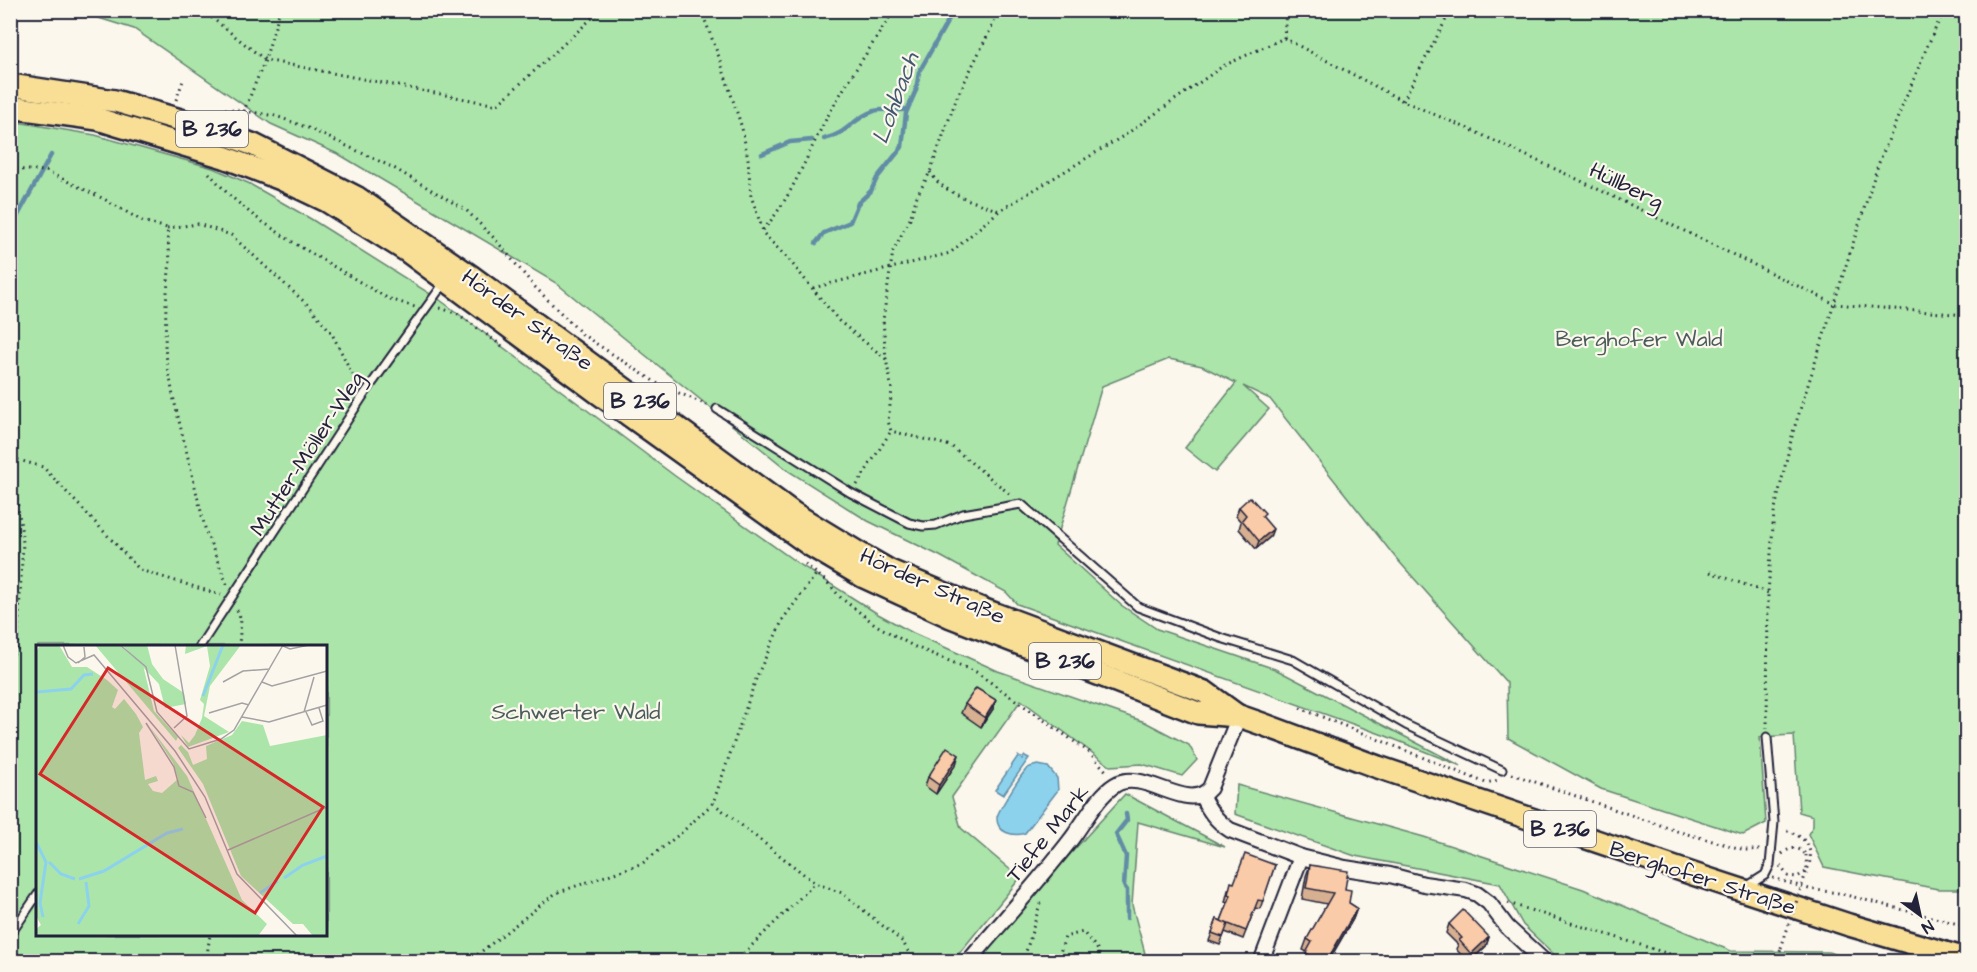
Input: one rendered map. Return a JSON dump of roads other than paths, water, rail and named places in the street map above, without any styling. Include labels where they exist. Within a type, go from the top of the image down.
[{"type":"main road","name":"Hörder Straße","points":[[10,85],[115,100],[171,117],[254,145],[356,197],[472,277],[793,513],[890,571],[1013,631]]},
{"type":"main road","name":"Hörder Straße","points":[[10,107],[98,119],[224,157],[281,179],[327,201],[407,251],[782,527],[810,545],[864,577],[905,597],[1013,631]]},
{"type":"main road","name":"Berghofer Straße","points":[[1013,631],[1198,713],[1239,716],[1389,771],[1742,890],[1849,925],[1966,959]]},
{"type":"street","points":[[1239,716],[1210,788],[1201,795],[1211,814],[1220,823],[1230,830],[1301,857],[1477,894],[1489,903],[1507,927],[1545,962]]},
{"type":"street","name":"Tiefe Mark","points":[[968,962],[1069,843],[1107,792],[1117,784],[1132,780],[1183,795],[1193,797],[1201,795]]},
{"type":"street","points":[[1261,962],[1301,857]]},
{"type":"lane","name":"Mutter-Möller-Weg","points":[[201,645],[363,396],[446,281]]},
{"type":"lane","points":[[717,409],[852,493],[909,523],[923,526],[936,525],[963,514],[1021,504],[1138,607],[1221,638],[1293,660],[1406,725],[1502,770]]},
{"type":"lane","points":[[1742,890],[1765,875],[1770,865],[1774,829],[1767,737]]},
{"type":"lane","points":[[10,935],[36,897]]},
{"type":"water","points":[[1018,756],[1022,759],[1025,756],[1029,758],[1003,795],[995,790]]},
{"type":"water","points":[[1038,765],[1048,767],[1057,778],[1058,790],[1025,833],[1011,834],[999,827],[998,813],[1025,771],[1029,767]]},
{"type":"waterway","name":"Lohbach","points":[[816,243],[824,233],[850,222],[858,203],[871,191],[877,178],[902,147],[906,113],[916,90],[919,72],[954,10]]},
{"type":"waterway","points":[[824,139],[839,134],[874,111],[907,109]]},
{"type":"waterway","points":[[762,154],[790,142],[812,140]]},
{"type":"waterway","points":[[10,230],[51,155]]},
{"type":"waterway","points":[[1126,814],[1127,820],[1116,834],[1126,856],[1124,886],[1127,890],[1127,918]]},
{"type":"park label","name":"Berghofer Wald","points":[[1639,338]]},
{"type":"park label","name":"Schwerter Wald","points":[[576,711]]}]
